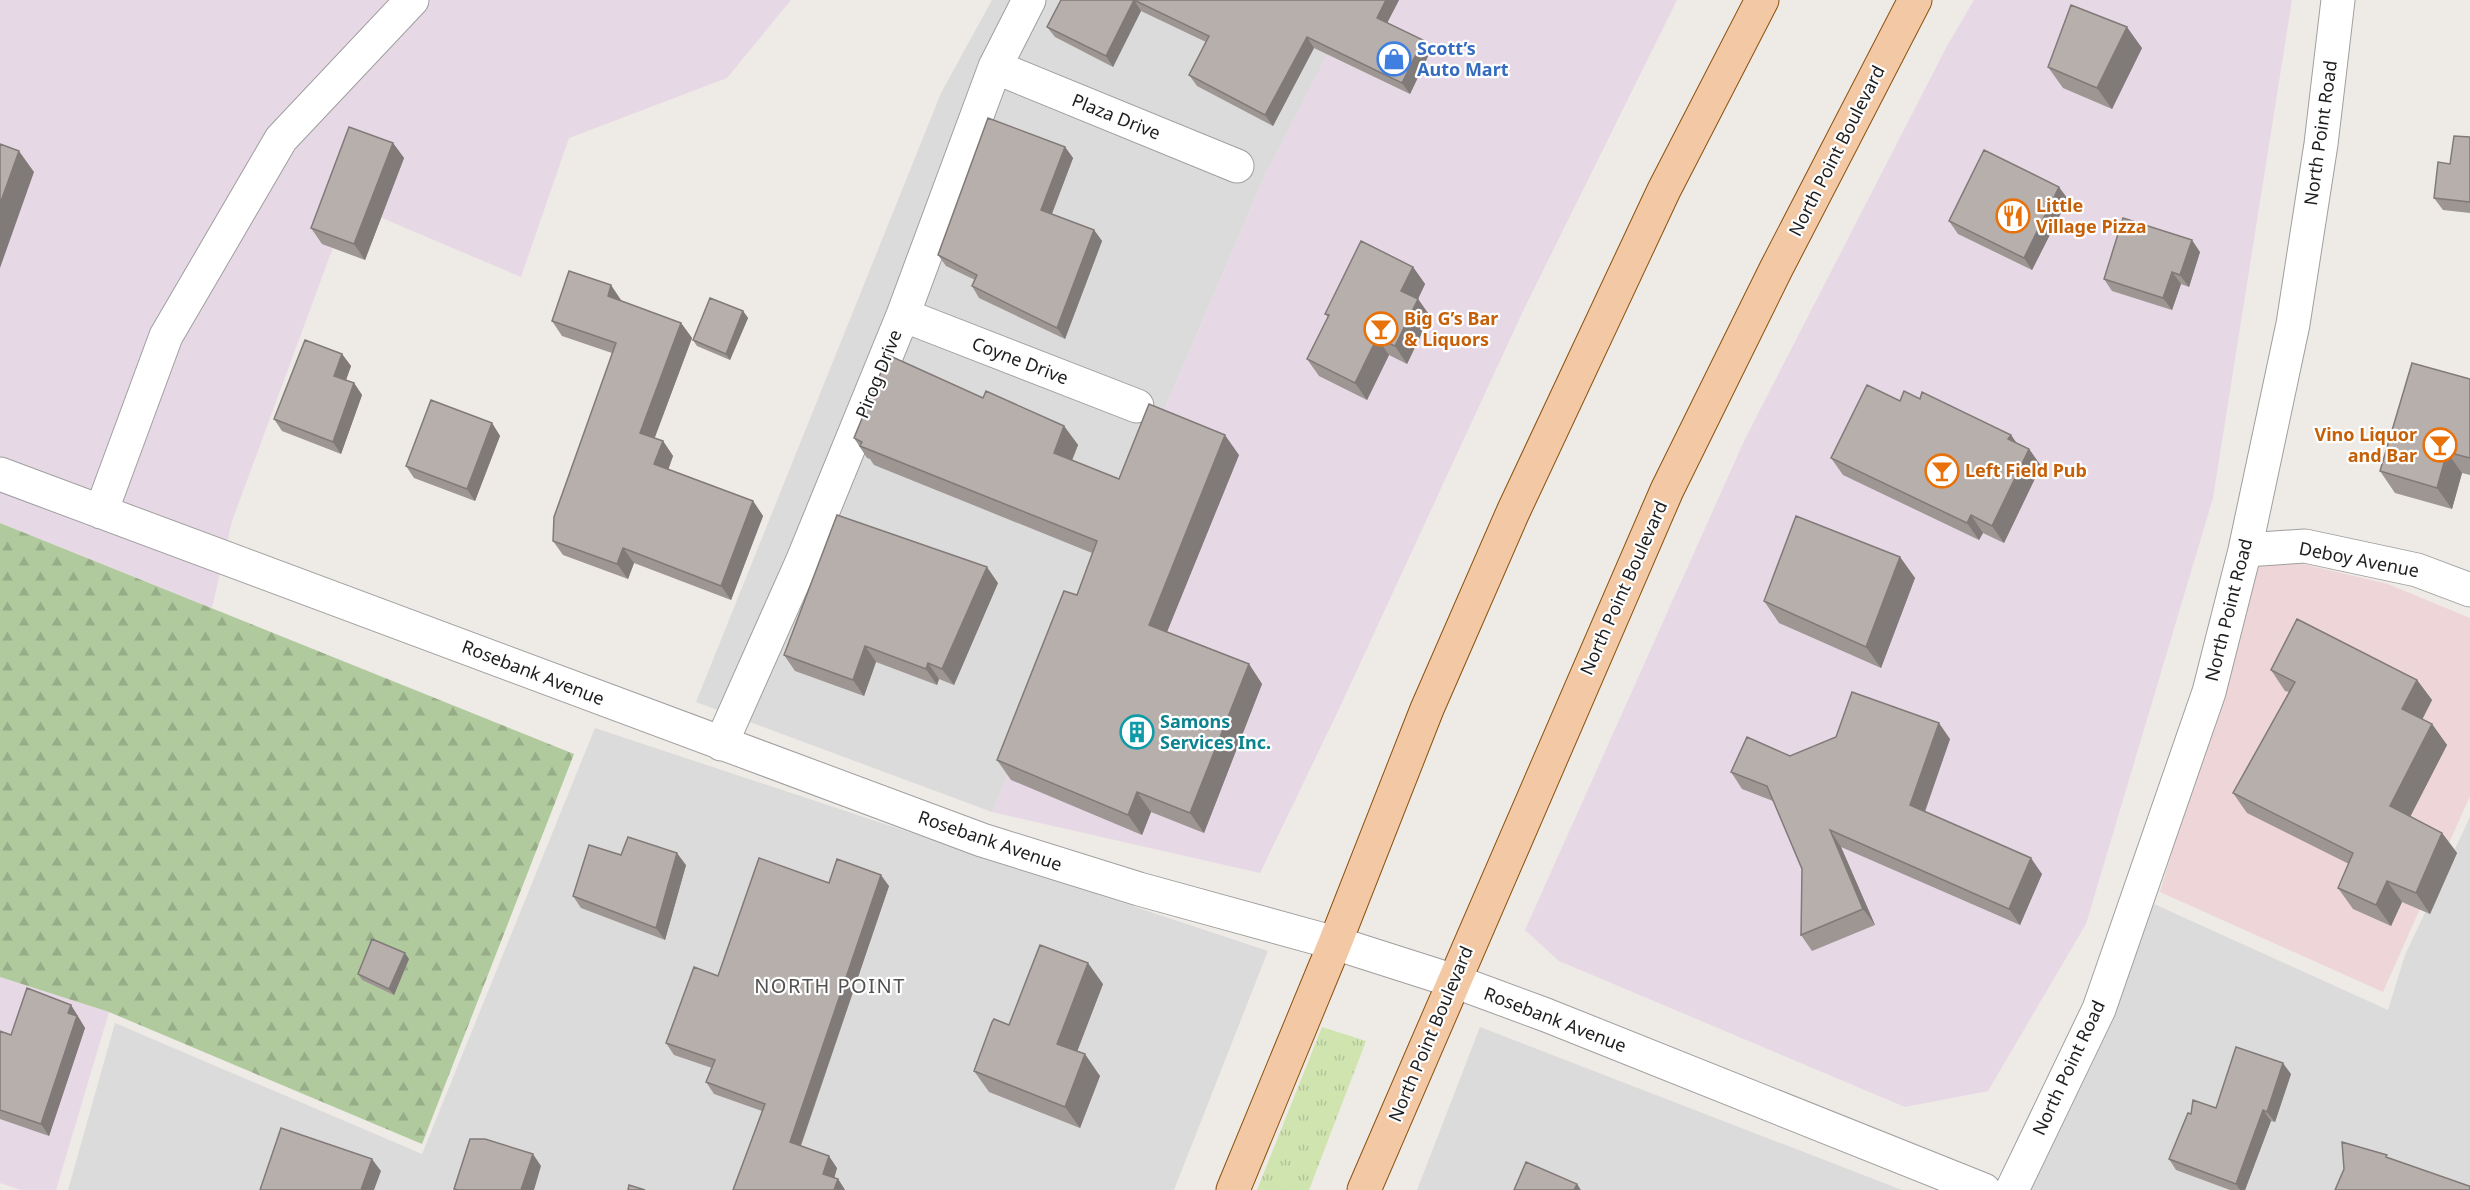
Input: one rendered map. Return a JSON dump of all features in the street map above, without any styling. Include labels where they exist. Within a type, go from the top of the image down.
[{"type":"main road","points":[[1233,1190],[1335,943],[1427,709],[1513,512],[1664,190],[1762,0]]},
{"type":"main road","name":"North Point Boulevard","points":[[1364,1190],[1667,489],[1776,269],[1915,0]]},
{"type":"street","points":[[101,512],[166,336],[281,139],[412,0]]},
{"type":"street","name":"Pirog Drive","points":[[721,744],[802,562],[903,315],[995,68],[1029,0]]},
{"type":"street","name":"North Point Road","points":[[2012,1190],[2099,1009],[2209,692],[2245,550],[2293,324],[2320,144],[2338,0]]},
{"type":"street","name":"Plaza Drive","points":[[995,68],[1237,166]]},
{"type":"street","name":"Coyne Drive","points":[[903,315],[1137,406]]},
{"type":"street","name":"Rosebank Avenue","points":[[0,474],[721,744],[1026,855],[1138,889],[1335,943],[1454,981],[1556,1019],[1984,1190]]},
{"type":"street","name":"Deboy Avenue","points":[[2245,550],[2305,546],[2417,570],[2470,590]]},
{"type":"shaded area","points":[[0,0],[791,0],[727,78],[569,138],[521,277],[349,204],[232,521],[212,608],[0,523]]},
{"type":"shaded area","points":[[992,0],[1358,0],[1266,173],[992,812],[696,702],[941,93]]},
{"type":"shaded area","points":[[1355,0],[1677,0],[1524,309],[1339,709],[1260,873],[992,812],[1266,173]]},
{"type":"shaded area","points":[[1974,0],[2292,0],[2213,498],[2086,924],[1988,1091],[1905,1107],[1559,961],[1525,930],[1745,439],[1947,46]]},
{"type":"shaded area","points":[[2260,554],[2388,584],[2470,618],[2470,796],[2383,992],[2160,892]]},
{"type":"shaded area","points":[[595,728],[1268,951],[1174,1190],[68,1190],[115,1023],[422,1154]]},
{"type":"shaded area","points":[[2470,817],[2470,1190],[2027,1190],[2154,904],[2388,1010],[2405,955]]},
{"type":"shaded area","points":[[0,977],[109,1012],[56,1190],[21,1190],[0,1183]]},
{"type":"shaded area","points":[[1480,1027],[1902,1190],[1417,1190]]},
{"type":"green space","points":[[0,523],[574,754],[422,1144],[109,1012],[0,977]]},
{"type":"green space","points":[[1322,1027],[1366,1041],[1309,1190],[1257,1190]]},
{"type":"building","points":[[1061,0],[1134,0],[1106,56],[1047,27]]},
{"type":"building","points":[[1134,0],[1386,0],[1377,18],[1423,40],[1402,83],[1307,37],[1265,115],[1189,75],[1209,36]]},
{"type":"building","points":[[2071,5],[2127,27],[2097,88],[2048,67]]},
{"type":"building","points":[[988,118],[1065,147],[1041,210],[1094,230],[1057,328],[972,286],[977,275],[938,255]]},
{"type":"building","points":[[349,127],[393,143],[354,244],[311,228]]},
{"type":"building","points":[[2454,136],[2470,137],[2470,202],[2434,198],[2438,162],[2450,164]]},
{"type":"building","points":[[0,144],[19,151],[0,204]]},
{"type":"building","name":"Little Village Pizza","points":[[1984,150],[2059,187],[2024,258],[1949,221]]},
{"type":"building","points":[[2123,218],[2192,240],[2180,275],[2172,272],[2163,298],[2104,279]]},
{"type":"building","name":"Big G’s Bar & Liquors","points":[[1361,241],[1413,267],[1401,291],[1418,299],[1395,346],[1377,338],[1355,383],[1307,359],[1329,315],[1325,314]]},
{"type":"building","points":[[569,271],[611,285],[608,296],[681,323],[640,433],[663,441],[654,464],[753,501],[721,586],[623,548],[617,564],[553,541],[554,517],[616,343],[552,321]]},
{"type":"building","points":[[710,298],[743,311],[726,354],[693,340]]},
{"type":"building","points":[[305,340],[342,354],[334,376],[354,383],[333,442],[274,419]]},
{"type":"building","points":[[888,355],[983,398],[986,391],[1064,426],[1054,453],[1119,479],[1149,404],[1225,435],[1149,625],[1249,664],[1190,813],[1137,792],[1128,815],[997,760],[1064,591],[1077,595],[1097,541],[860,446],[862,442],[854,438]]},
{"type":"building","name":"Vino Liquor and Bar","points":[[2412,363],[2470,379],[2470,458],[2447,452],[2437,488],[2380,471]]},
{"type":"building","name":"Left Field Pub","points":[[1867,385],[1900,401],[1904,391],[1920,399],[1922,392],[2011,435],[2008,439],[2029,449],[1992,526],[1971,515],[1967,523],[1831,458]]},
{"type":"building","points":[[431,400],[492,423],[467,489],[406,466]]},
{"type":"building","points":[[837,515],[987,567],[942,669],[928,663],[926,669],[865,646],[853,680],[784,655]]},
{"type":"building","points":[[1796,516],[1900,557],[1866,647],[1764,601]]},
{"type":"building","points":[[2297,619],[2417,680],[2402,709],[2432,724],[2390,806],[2442,833],[2416,893],[2387,881],[2376,905],[2338,888],[2353,853],[2233,793],[2295,682],[2271,670]]},
{"type":"building","points":[[1852,692],[1939,723],[1910,805],[2031,858],[2009,909],[1830,830],[1863,909],[1801,935],[1802,869],[1767,786],[1731,772],[1747,737],[1790,756],[1836,737]]},
{"type":"building","points":[[628,837],[677,853],[656,928],[573,896],[589,845],[621,855]]},
{"type":"building","points":[[759,858],[829,883],[837,859],[881,875],[790,1142],[829,1156],[823,1174],[838,1179],[834,1190],[733,1190],[765,1104],[706,1082],[715,1060],[666,1043],[694,967],[718,976]]},
{"type":"building","points":[[372,939],[405,953],[389,989],[358,974]]},
{"type":"building","points":[[1040,945],[1088,963],[1057,1044],[1085,1054],[1065,1107],[974,1071],[994,1019],[1009,1025]]},
{"type":"building","points":[[27,988],[71,1005],[68,1013],[77,1016],[41,1124],[0,1110],[0,1031],[11,1035]]},
{"type":"building","points":[[2236,1047],[2283,1063],[2267,1112],[2263,1110],[2236,1184],[2169,1159],[2188,1113],[2191,1114],[2193,1100],[2216,1108]]},
{"type":"building","points":[[281,1128],[372,1159],[361,1190],[260,1190]]},
{"type":"building","points":[[470,1139],[485,1139],[533,1154],[521,1190],[454,1189]]},
{"type":"building","points":[[2342,1142],[2387,1155],[2386,1157],[2470,1186],[2470,1190],[2335,1190],[2344,1169]]},
{"type":"building","points":[[1526,1162],[1577,1184],[1574,1190],[1514,1190]]},
{"type":"building","points":[[629,1185],[645,1190],[628,1190]]},
{"type":"place","name":"Scott’s Auto Mart","points":[[1394,59]]},
{"type":"place","name":"Little Village Pizza","points":[[2013,216]]},
{"type":"place","name":"Big G’s Bar & Liquors","points":[[1381,329]]},
{"type":"place","name":"Vino Liquor and Bar","points":[[2440,445]]},
{"type":"place","name":"Left Field Pub","points":[[1942,471]]},
{"type":"place","name":"Samons Services Inc.","points":[[1137,732]]},
{"type":"district","name":"NORTH POINT","points":[[830,986]]}]
